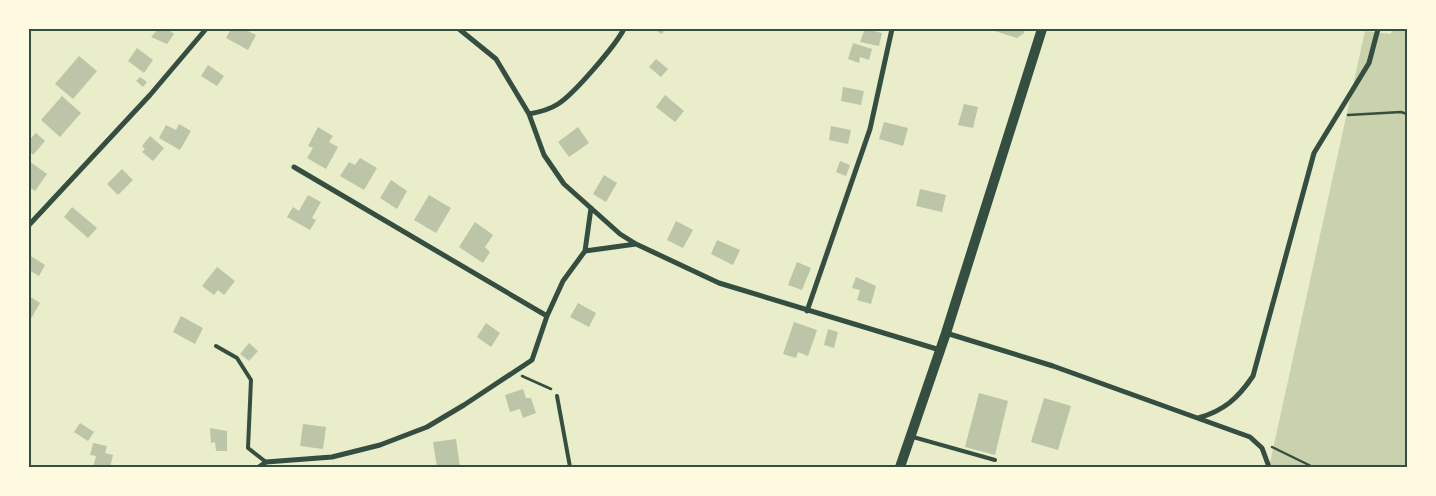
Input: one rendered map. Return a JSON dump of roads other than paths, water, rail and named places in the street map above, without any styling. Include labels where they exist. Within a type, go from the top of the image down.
[{"type":"main road","points":[[900,467],[946,333],[1042,29]]},
{"type":"street","points":[[29,225],[150,95],[206,29]]},
{"type":"street","points":[[459,29],[496,59],[529,114],[544,155],[564,184],[620,234],[636,244],[719,283],[807,312],[940,350]]},
{"type":"street","points":[[529,114],[544,111],[560,103],[616,43],[624,29]]},
{"type":"street","points":[[807,312],[870,129],[892,29]]},
{"type":"street","points":[[1198,418],[1213,414],[1227,406],[1241,393],[1253,376],[1314,153],[1370,63],[1378,29]]},
{"type":"street","points":[[294,166],[547,316]]},
{"type":"street","points":[[259,467],[266,462],[332,457],[380,445],[427,427],[518,371],[532,360],[547,316],[563,281],[585,251],[591,208]]},
{"type":"street","points":[[585,251],[636,244]]},
{"type":"street","points":[[946,333],[1053,366],[1250,437],[1262,448],[1269,467]]},
{"type":"lane","points":[[216,346],[237,358],[251,380],[248,448],[266,462]]},
{"type":"lane","points":[[557,396],[570,467]]},
{"type":"lane","points":[[910,436],[995,460]]}]
